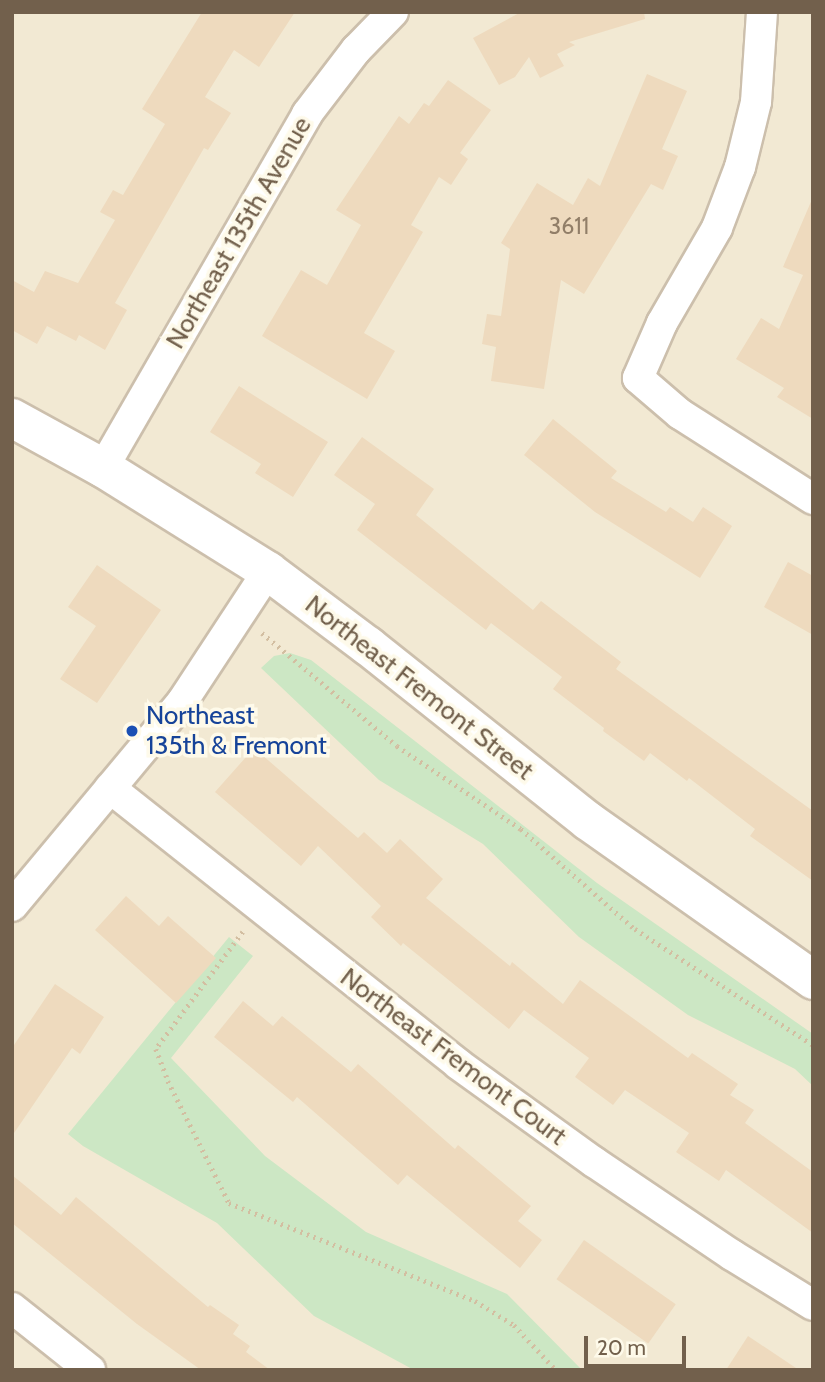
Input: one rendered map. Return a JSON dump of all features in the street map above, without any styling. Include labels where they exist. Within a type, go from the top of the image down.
[{"type":"street","name":"Northeast 135th Avenue","points":[[103,468],[307,114],[356,50],[393,12]]},
{"type":"street","points":[[762,12],[756,102],[740,167],[717,228],[662,323],[638,378],[680,414],[813,499]]},
{"type":"street","name":"Northeast Fremont Street","points":[[12,418],[103,468],[268,572],[368,646],[588,821],[813,980]]},
{"type":"street","points":[[12,906],[182,702],[268,572]]},
{"type":"street","name":"Northeast Fremont Court","points":[[110,788],[458,1064],[594,1162],[813,1305]]},
{"type":"street","points":[[12,1308],[90,1370]]},
{"type":"path","points":[[241,616],[397,746],[521,829],[635,929],[813,1045]]},
{"type":"path","points":[[260,909],[156,1049],[168,1081],[229,1203],[475,1301],[514,1325],[556,1370]]},
{"type":"shaded area","points":[[12,12],[813,12],[813,1370],[12,1370]]},
{"type":"green space","points":[[290,653],[311,660],[597,883],[813,1034],[813,1086],[795,1069],[688,1015],[579,937],[483,844],[379,780],[261,668],[274,656]]},
{"type":"green space","points":[[229,937],[253,956],[171,1058],[265,1156],[366,1232],[507,1294],[582,1370],[414,1370],[314,1316],[217,1223],[83,1146],[68,1134]]},
{"type":"building","points":[[202,12],[295,12],[259,67],[234,50],[205,97],[231,113],[208,150],[204,148],[115,303],[127,310],[105,350],[79,335],[76,341],[47,326],[37,344],[12,330],[12,280],[34,292],[45,271],[78,283],[115,220],[100,212],[113,190],[123,195],[165,124],[142,109]]},
{"type":"building","points":[[521,12],[644,12],[645,19],[569,42],[575,45],[557,54],[564,66],[540,78],[529,57],[515,77],[499,85],[473,38]]},
{"type":"building","points":[[647,74],[687,91],[662,149],[678,156],[663,190],[651,184],[584,294],[561,280],[544,389],[491,381],[496,347],[482,344],[487,314],[501,316],[510,249],[501,243],[537,183],[573,205],[588,178],[600,186]]},
{"type":"building","points":[[448,80],[491,110],[460,153],[468,159],[451,185],[439,177],[411,225],[423,232],[364,333],[395,351],[367,399],[262,336],[301,270],[327,285],[361,225],[336,210],[399,116],[409,124],[424,103],[429,106]]},
{"type":"building","points":[[813,197],[813,419],[777,397],[784,388],[736,359],[761,318],[779,329],[803,275],[783,267]]},
{"type":"building","points":[[239,386],[328,442],[293,497],[255,473],[261,464],[210,432]]},
{"type":"building","points":[[553,419],[617,471],[611,478],[666,512],[670,507],[693,522],[703,507],[732,526],[700,578],[595,512],[524,455]]},
{"type":"building","points":[[362,437],[434,489],[416,515],[533,610],[541,601],[621,662],[616,669],[813,811],[813,881],[750,836],[755,829],[689,778],[687,781],[650,753],[644,761],[603,731],[604,728],[553,689],[562,677],[491,623],[486,630],[357,530],[375,504],[334,475]]},
{"type":"building","points":[[788,562],[813,576],[813,635],[764,607]]},
{"type":"building","points":[[97,565],[161,610],[97,703],[60,679],[96,626],[68,607]]},
{"type":"building","points":[[254,748],[358,838],[364,832],[387,853],[400,839],[443,879],[426,898],[510,966],[512,962],[563,1004],[580,980],[688,1058],[692,1053],[738,1084],[730,1095],[754,1110],[745,1123],[813,1172],[813,1233],[726,1170],[719,1181],[676,1152],[689,1133],[625,1090],[613,1105],[575,1077],[589,1058],[524,1010],[509,1029],[403,943],[401,946],[371,917],[381,906],[318,846],[301,866],[215,792]]},
{"type":"building","points":[[126,896],[159,926],[168,916],[216,958],[176,1003],[95,930]]},
{"type":"building","points":[[55,984],[104,1017],[80,1054],[72,1048],[12,1136],[12,1048]]},
{"type":"building","points":[[243,1001],[273,1026],[282,1016],[351,1072],[358,1064],[455,1149],[458,1145],[531,1206],[518,1221],[542,1240],[520,1268],[407,1175],[398,1185],[297,1097],[293,1102],[214,1037]]},
{"type":"building","points":[[12,1175],[61,1215],[76,1197],[208,1307],[210,1305],[239,1325],[233,1334],[250,1346],[246,1352],[270,1370],[201,1370],[137,1324],[12,1223]]},
{"type":"building","points":[[584,1240],[676,1304],[648,1344],[556,1279]]},
{"type":"building","points":[[748,1336],[799,1370],[726,1370]]},
{"type":"place","name":"Northeast 135th & Fremont","points":[[132,731]]}]
